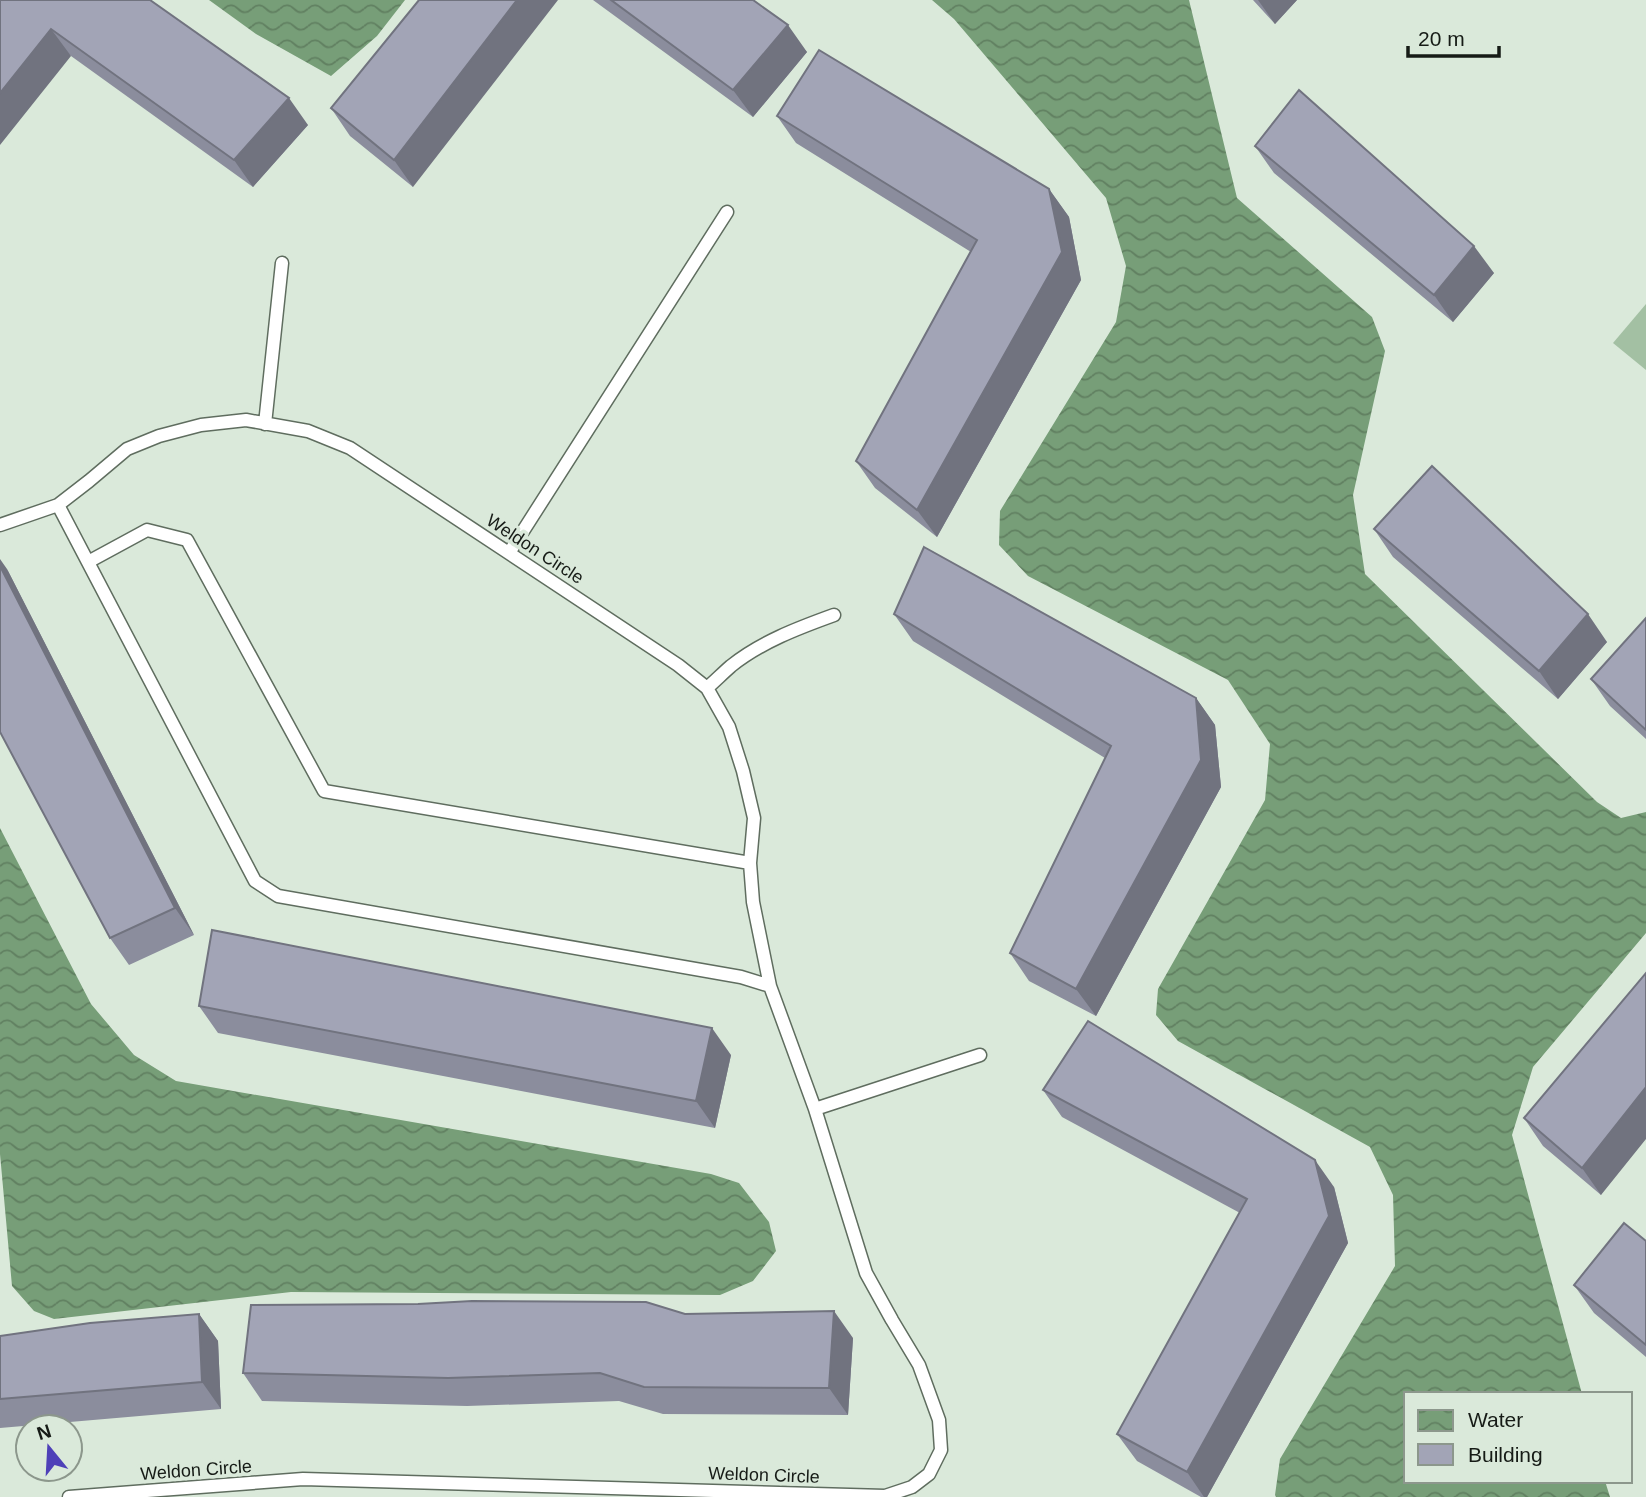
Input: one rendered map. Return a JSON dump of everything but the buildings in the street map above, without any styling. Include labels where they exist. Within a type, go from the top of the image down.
[{"type":"lane","points":[[509,553],[727,212]]},
{"type":"lane","points":[[265,424],[282,263]]},
{"type":"lane","name":"Weldon Circle","points":[[0,525],[58,505],[127,449],[159,436],[201,425],[246,421],[308,431],[349,448],[678,664],[707,688],[729,727],[754,818],[750,863],[753,902],[770,986],[815,1109],[866,1273],[919,1366],[939,1420],[941,1450],[929,1474],[912,1487],[885,1496],[303,1479],[69,1497]]},
{"type":"lane","points":[[58,505],[255,881],[278,896],[741,977],[770,986]]},
{"type":"lane","points":[[88,562],[147,530],[187,540],[324,791],[750,863]]},
{"type":"lane","points":[[707,688],[756,649],[800,627],[834,615]]},
{"type":"lane","points":[[815,1109],[980,1055]]},
{"type":"shaded area","points":[[1646,304],[1646,370],[1613,343]]},
{"type":"water","points":[[209,0],[405,0],[377,36],[331,76],[256,34]]},
{"type":"water","points":[[932,0],[1189,0],[1237,198],[1372,317],[1385,351],[1353,495],[1365,574],[1597,802],[1621,818],[1646,812],[1646,933],[1533,1067],[1512,1135],[1581,1392],[1404,1392],[1404,1483],[1606,1483],[1610,1497],[1275,1495],[1280,1459],[1395,1266],[1393,1195],[1370,1147],[1178,1041],[1156,1015],[1158,989],[1265,800],[1270,744],[1228,680],[1028,576],[999,545],[1000,511],[1116,322],[1126,266],[1106,198],[954,19]]},
{"type":"water","points":[[0,828],[91,1004],[134,1055],[176,1081],[711,1174],[739,1183],[769,1222],[776,1251],[753,1281],[720,1295],[291,1292],[54,1319],[34,1311],[12,1286],[0,1154]]}]
